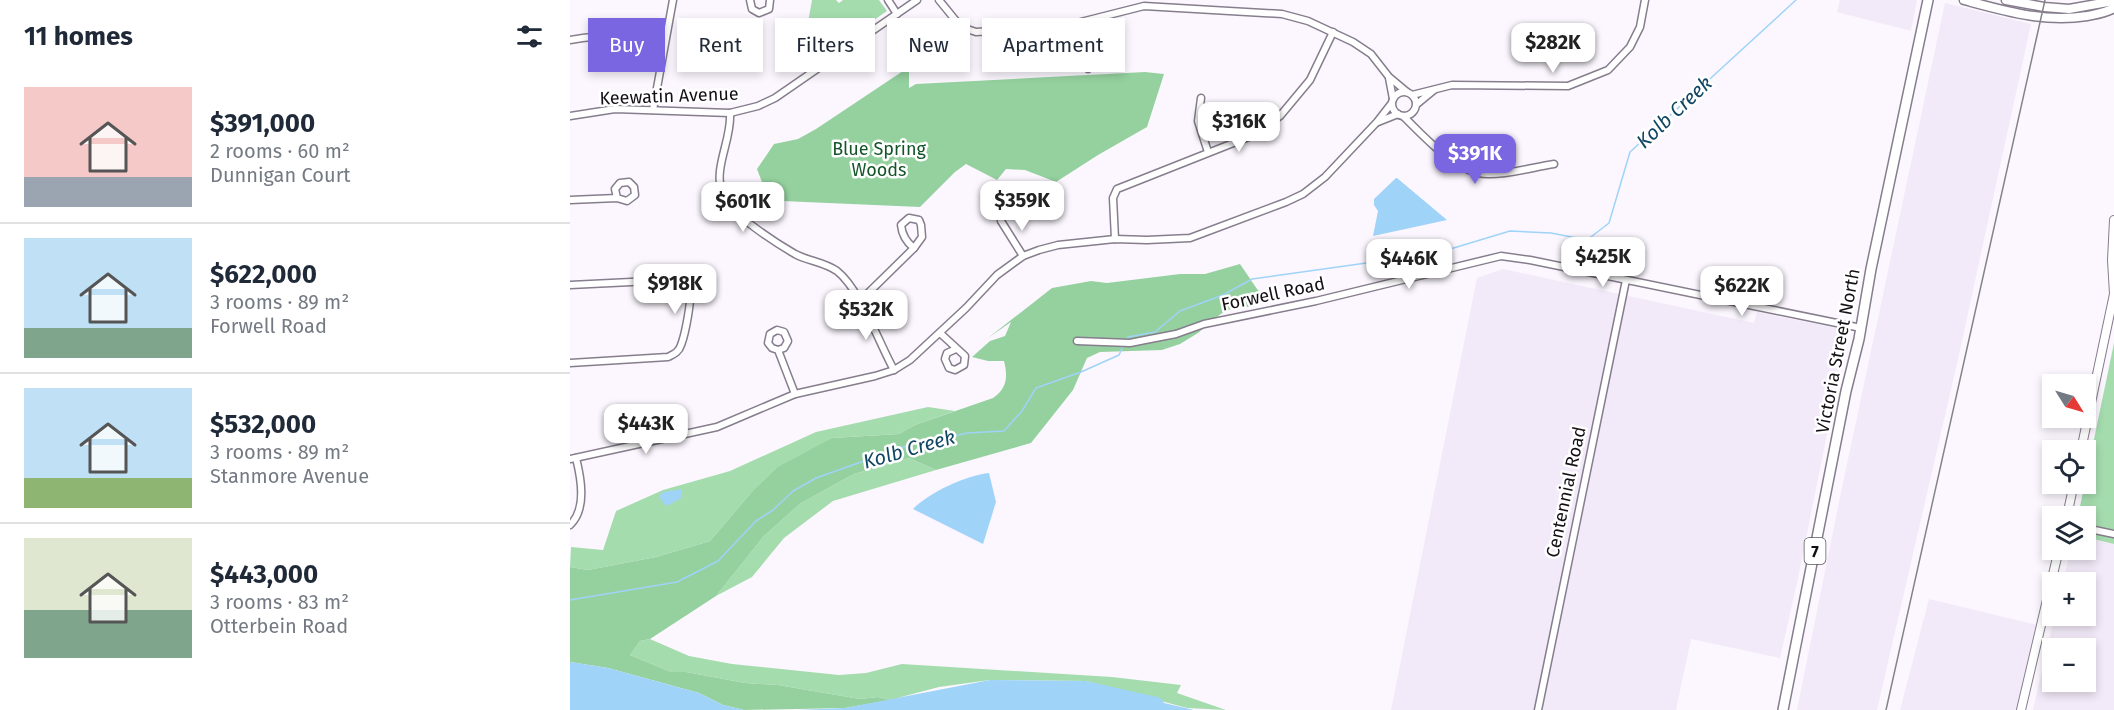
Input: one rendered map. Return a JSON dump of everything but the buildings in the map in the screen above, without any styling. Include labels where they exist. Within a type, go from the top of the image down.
[{"type":"main road","name":"Victoria Street North","points":[[1783,710],[1846,391],[1862,328],[1871,268],[1928,0]]},
{"type":"main road","points":[[1964,0],[2042,18],[2074,18],[2108,12],[2114,8]]},
{"type":"main road","points":[[2006,0],[2069,9],[2114,1]]},
{"type":"street","points":[[665,40],[673,0]]},
{"type":"street","points":[[750,0],[752,9],[759,13],[768,9],[770,0]]},
{"type":"street","points":[[888,0],[897,14]]},
{"type":"street","name":"Keewatin Avenue","points":[[570,116],[615,109],[730,113],[758,106],[775,98],[917,0]]},
{"type":"street","points":[[939,0],[961,27],[982,32]]},
{"type":"street","points":[[570,525],[576,518],[582,489],[573,458],[717,427],[795,394],[894,370],[910,360],[997,275],[1023,256],[1058,245],[1115,239],[1190,238],[1286,202],[1303,194],[1325,177],[1377,122],[1399,93],[1409,94],[1452,85],[1568,86],[1608,70],[1630,47],[1640,27],[1645,0]]},
{"type":"street","points":[[1098,18],[1144,6],[1282,14],[1308,21],[1353,42],[1371,54],[1389,77],[1409,94],[1416,108],[1418,130]]},
{"type":"street","points":[[1115,239],[1113,198],[1117,189],[1251,136],[1280,116],[1310,80],[1332,32]]},
{"type":"street","points":[[570,40],[588,37]]},
{"type":"street","points":[[652,110],[659,72]]},
{"type":"street","points":[[1389,77],[1392,101],[1400,115],[1430,144],[1472,172],[1489,174],[1554,164]]},
{"type":"street","points":[[1377,122],[1416,108],[1434,90]]},
{"type":"street","points":[[1201,98],[1198,121],[1208,152]]},
{"type":"street","points":[[730,113],[731,122],[720,172],[720,184],[727,203],[738,215],[796,255],[837,271],[853,290],[894,370]]},
{"type":"street","points":[[570,200],[617,198]]},
{"type":"street","points":[[859,302],[914,248],[922,237],[919,220],[909,218],[901,225],[902,232],[914,248]]},
{"type":"street","points":[[2083,440],[2114,294],[2112,260],[2114,220]]},
{"type":"street","points":[[1001,221],[1023,256]]},
{"type":"street","name":"Forwell Road","points":[[1077,341],[1130,343],[1176,334],[1204,324],[1306,303],[1501,256],[1862,328]]},
{"type":"street","points":[[570,285],[672,280],[682,282],[688,287],[691,296],[681,346],[676,353],[668,357],[570,363]]},
{"type":"street","name":"Centennial Road","points":[[1538,710],[1626,280]]},
{"type":"street","points":[[940,333],[956,349]]},
{"type":"street","points":[[778,350],[795,394]]},
{"type":"street","points":[[2096,530],[2114,534]]},
{"type":"street","points":[[2021,710],[2056,560]]},
{"type":"shaded area","points":[[1840,0],[1917,0],[1911,31],[1837,12]]},
{"type":"shaded area","points":[[1945,3],[2031,24],[1958,359],[1877,710],[1797,710],[1840,497]]},
{"type":"shaded area","points":[[1503,269],[1754,323],[1757,312],[1841,329],[1846,340],[1780,658],[1691,639],[1676,710],[1391,710],[1477,278]]},
{"type":"shaded area","points":[[2096,540],[2114,544],[2114,710],[2033,710],[2042,671],[2042,692],[2096,692],[2096,638],[2050,638],[2052,626],[2096,626],[2096,572],[2065,572],[2068,560],[2096,560]]},
{"type":"shaded area","points":[[1929,599],[2037,625],[2018,710],[1900,710]]},
{"type":"green space","points":[[812,0],[836,0],[839,3],[843,0],[879,0],[887,11],[875,19],[809,18]]},
{"type":"green space","name":"Blue Spring Woods","points":[[902,72],[909,72],[909,88],[916,84],[1145,72],[1164,74],[1147,127],[1056,182],[1025,170],[1006,169],[997,180],[966,164],[920,207],[782,201],[765,190],[757,169],[774,144],[798,139]]},
{"type":"green space","points":[[1240,264],[1264,296],[1255,306],[1231,309],[1222,313],[1198,333],[1180,344],[1162,350],[1100,352],[1087,358],[1073,390],[1031,443],[936,470],[909,458],[854,474],[801,503],[764,536],[716,596],[650,639],[640,641],[630,655],[671,672],[686,672],[745,683],[778,685],[860,699],[878,697],[890,700],[845,708],[744,710],[723,705],[699,693],[608,668],[570,662],[570,567],[588,570],[656,557],[710,541],[750,494],[778,467],[832,438],[899,434],[915,425],[993,398],[1004,386],[1006,372],[1004,361],[988,361],[972,357],[990,341],[1005,336],[1011,322],[988,338],[1052,288],[1091,281],[1107,283],[1180,274],[1205,274]]},
{"type":"green space","points":[[2114,343],[2114,544],[2096,540],[2096,506],[2080,506],[2083,494],[2096,494],[2096,440],[2094,440]]},
{"type":"green space","points":[[928,407],[955,411],[915,425],[899,434],[832,438],[750,494],[710,541],[656,557],[588,570],[570,567],[571,547],[603,550],[616,511],[663,490],[730,471],[816,432]]},
{"type":"green space","points":[[909,458],[936,470],[833,501],[784,538],[752,577],[716,596],[764,536],[801,503],[854,474]]},
{"type":"green space","points":[[650,639],[689,656],[732,664],[839,675],[866,673],[902,664],[1112,677],[1181,685],[1177,693],[1226,710],[1187,708],[1086,681],[990,680],[939,687],[890,700],[878,697],[860,699],[778,685],[745,683],[686,672],[671,672],[630,655],[640,641]]},
{"type":"water","points":[[1396,178],[1447,220],[1373,236],[1378,211],[1374,205],[1374,199]]},
{"type":"water","points":[[989,473],[996,502],[983,544],[913,509],[948,486],[970,477]]},
{"type":"water","points":[[682,489],[681,498],[667,506],[659,496],[663,492]]},
{"type":"water","points":[[570,662],[608,668],[699,693],[723,705],[744,710],[570,710]]},
{"type":"water","points":[[990,680],[1086,681],[1161,698],[1164,703],[1194,710],[797,710],[845,708]]},
{"type":"waterway","name":"Kolb Creek","points":[[1127,339],[1155,332],[1180,311],[1223,295],[1252,279],[1437,253],[1510,231],[1551,233],[1587,240],[1609,223],[1630,152],[1796,0]]},
{"type":"waterway","name":"Kolb Creek","points":[[570,600],[677,582],[718,561],[756,521],[773,510],[793,491],[816,478],[912,444],[967,433],[1004,431],[1022,411],[1036,388],[1119,355],[1123,346]]},
{"type":"railway","points":[[1886,710],[2045,0]]}]
